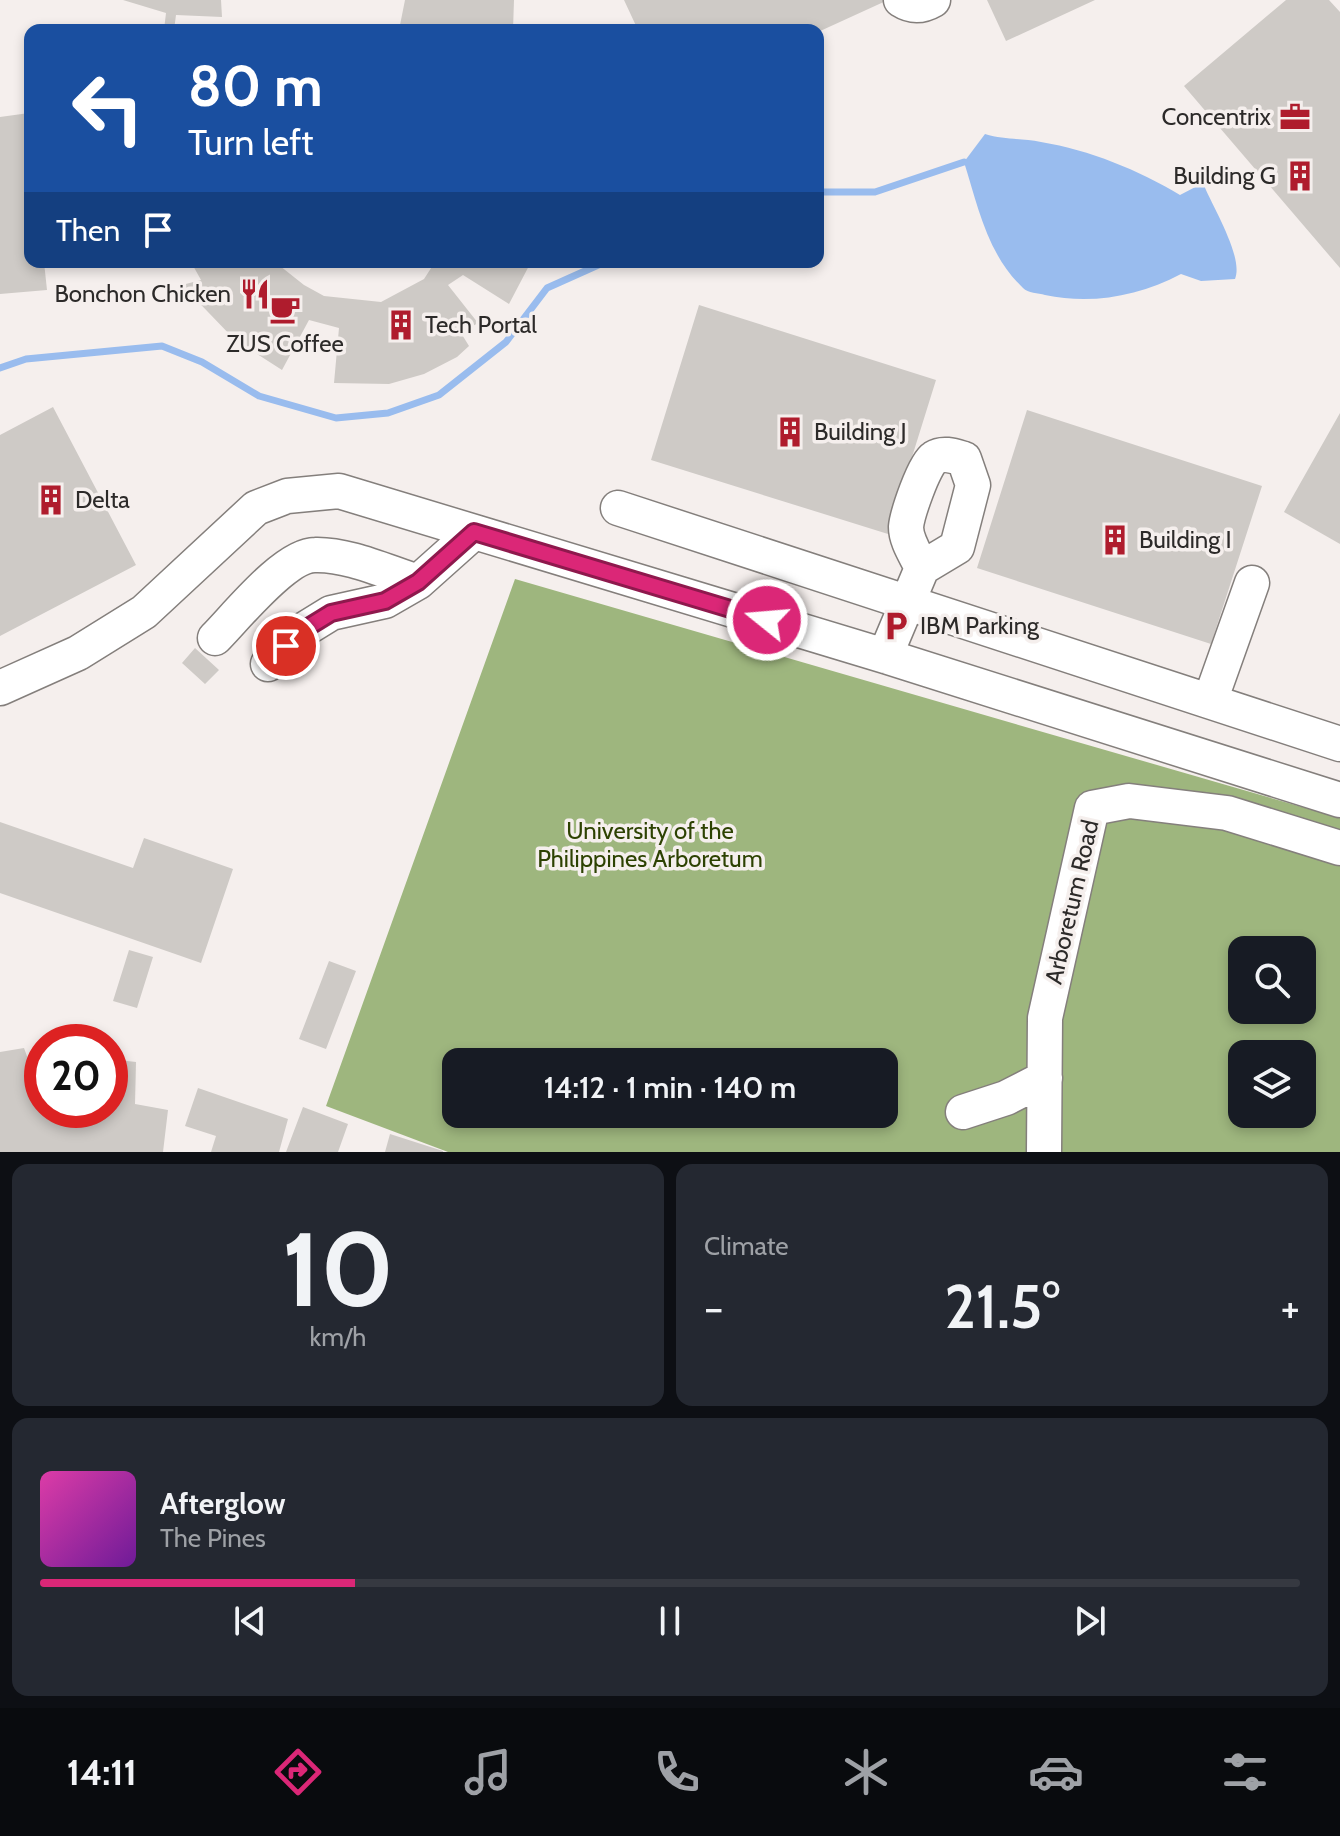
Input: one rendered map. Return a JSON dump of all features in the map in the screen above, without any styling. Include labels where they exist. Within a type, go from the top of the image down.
[{"type":"street","points":[[901,0],[909,5],[923,6],[933,0]]},
{"type":"street","points":[[0,688],[78,653],[144,612],[256,508],[287,496],[339,491],[885,656],[1340,800]]},
{"type":"street","points":[[618,508],[1340,744]]},
{"type":"street","points":[[268,664],[305,629],[331,613],[385,601],[418,582],[474,532]]},
{"type":"street","points":[[215,638],[285,568],[311,554],[335,557],[418,582]]},
{"type":"street","points":[[885,656],[922,568]]},
{"type":"street","points":[[1210,701],[1252,583]]},
{"type":"street","name":"Arboretum Road","points":[[1044,1152],[1045,1018],[1092,808],[1129,801],[1227,813],[1340,848]]},
{"type":"street","points":[[963,1112],[1006,1098],[1045,1078]]},
{"type":"green space","name":"University of the Philippines Arboretum","points":[[515,579],[1340,818],[1340,1152],[448,1152],[326,1106]]},
{"type":"water","points":[[985,134],[1059,146],[1095,156],[1130,169],[1180,195],[1203,183],[1231,245],[1237,270],[1235,279],[1201,281],[1181,274],[1149,288],[1098,299],[1063,298],[1025,290],[1011,275],[992,245],[964,162]]},
{"type":"building","points":[[123,0],[221,0],[222,17],[176,15],[175,24],[165,24],[166,13]]},
{"type":"building","points":[[405,0],[514,0],[513,24],[400,24]]},
{"type":"building","points":[[624,0],[888,0],[824,29],[824,24],[635,24]]},
{"type":"building","points":[[987,0],[1095,0],[1006,41]]},
{"type":"building","name":"Building G","points":[[1286,0],[1329,0],[1340,12],[1340,268],[1184,86]]},
{"type":"building","points":[[24,114],[24,268],[45,268],[47,290],[0,294],[0,117]]},
{"type":"building","name":"Tech Portal","points":[[194,268],[283,268],[324,296],[381,302],[424,279],[431,268],[528,268],[509,304],[463,275],[448,285],[478,323],[461,333],[469,346],[457,357],[424,374],[389,384],[334,383],[339,328],[309,320],[282,370],[234,339],[182,285],[201,280]]},
{"type":"building","name":"Building J","points":[[699,305],[936,380],[888,534],[651,460]]},
{"type":"building","name":"Delta","points":[[53,407],[136,565],[0,636],[0,435]]},
{"type":"building","name":"Building I","points":[[1027,410],[1262,486],[1211,644],[977,568]]},
{"type":"building","points":[[1340,413],[1340,544],[1284,512]]},
{"type":"building","points":[[195,648],[219,670],[205,684],[182,663]]},
{"type":"building","points":[[0,822],[133,868],[144,838],[233,869],[201,963],[0,893]]},
{"type":"building","points":[[129,950],[153,957],[137,1008],[113,1001]]},
{"type":"building","points":[[329,961],[356,971],[326,1049],[299,1039]]},
{"type":"building","points":[[24,1048],[24,1128],[128,1128],[128,1061],[136,1062],[135,1104],[168,1110],[163,1152],[0,1152],[0,1052]]},
{"type":"building","points":[[198,1088],[288,1119],[279,1152],[211,1152],[216,1136],[185,1126]]},
{"type":"building","points":[[303,1107],[348,1124],[338,1152],[286,1152]]},
{"type":"building","points":[[390,1134],[443,1151],[443,1152],[385,1152]]},
{"type":"waterway","points":[[824,192],[875,192],[964,162]]},
{"type":"waterway","points":[[0,368],[26,359],[162,346],[202,362],[259,396],[336,418],[388,413],[439,395],[506,342],[547,288],[592,268]]},
{"type":"place","name":"Concentrix","points":[[1295,117]]},
{"type":"place","name":"Building G","points":[[1300,176]]},
{"type":"place","name":"Bonchon Chicken","points":[[255,294]]},
{"type":"place","name":"ZUS Coffee","points":[[285,309]]},
{"type":"place","name":"Tech Portal","points":[[401,325]]},
{"type":"place","name":"Building J","points":[[790,432]]},
{"type":"place","name":"Delta","points":[[51,500]]},
{"type":"place","name":"Building I","points":[[1115,540]]},
{"type":"place","name":"IBM Parking","points":[[896,626]]},
{"type":"route","points":[[286,646],[305,629],[331,613],[385,601],[418,582],[474,532],[767,620]]}]
